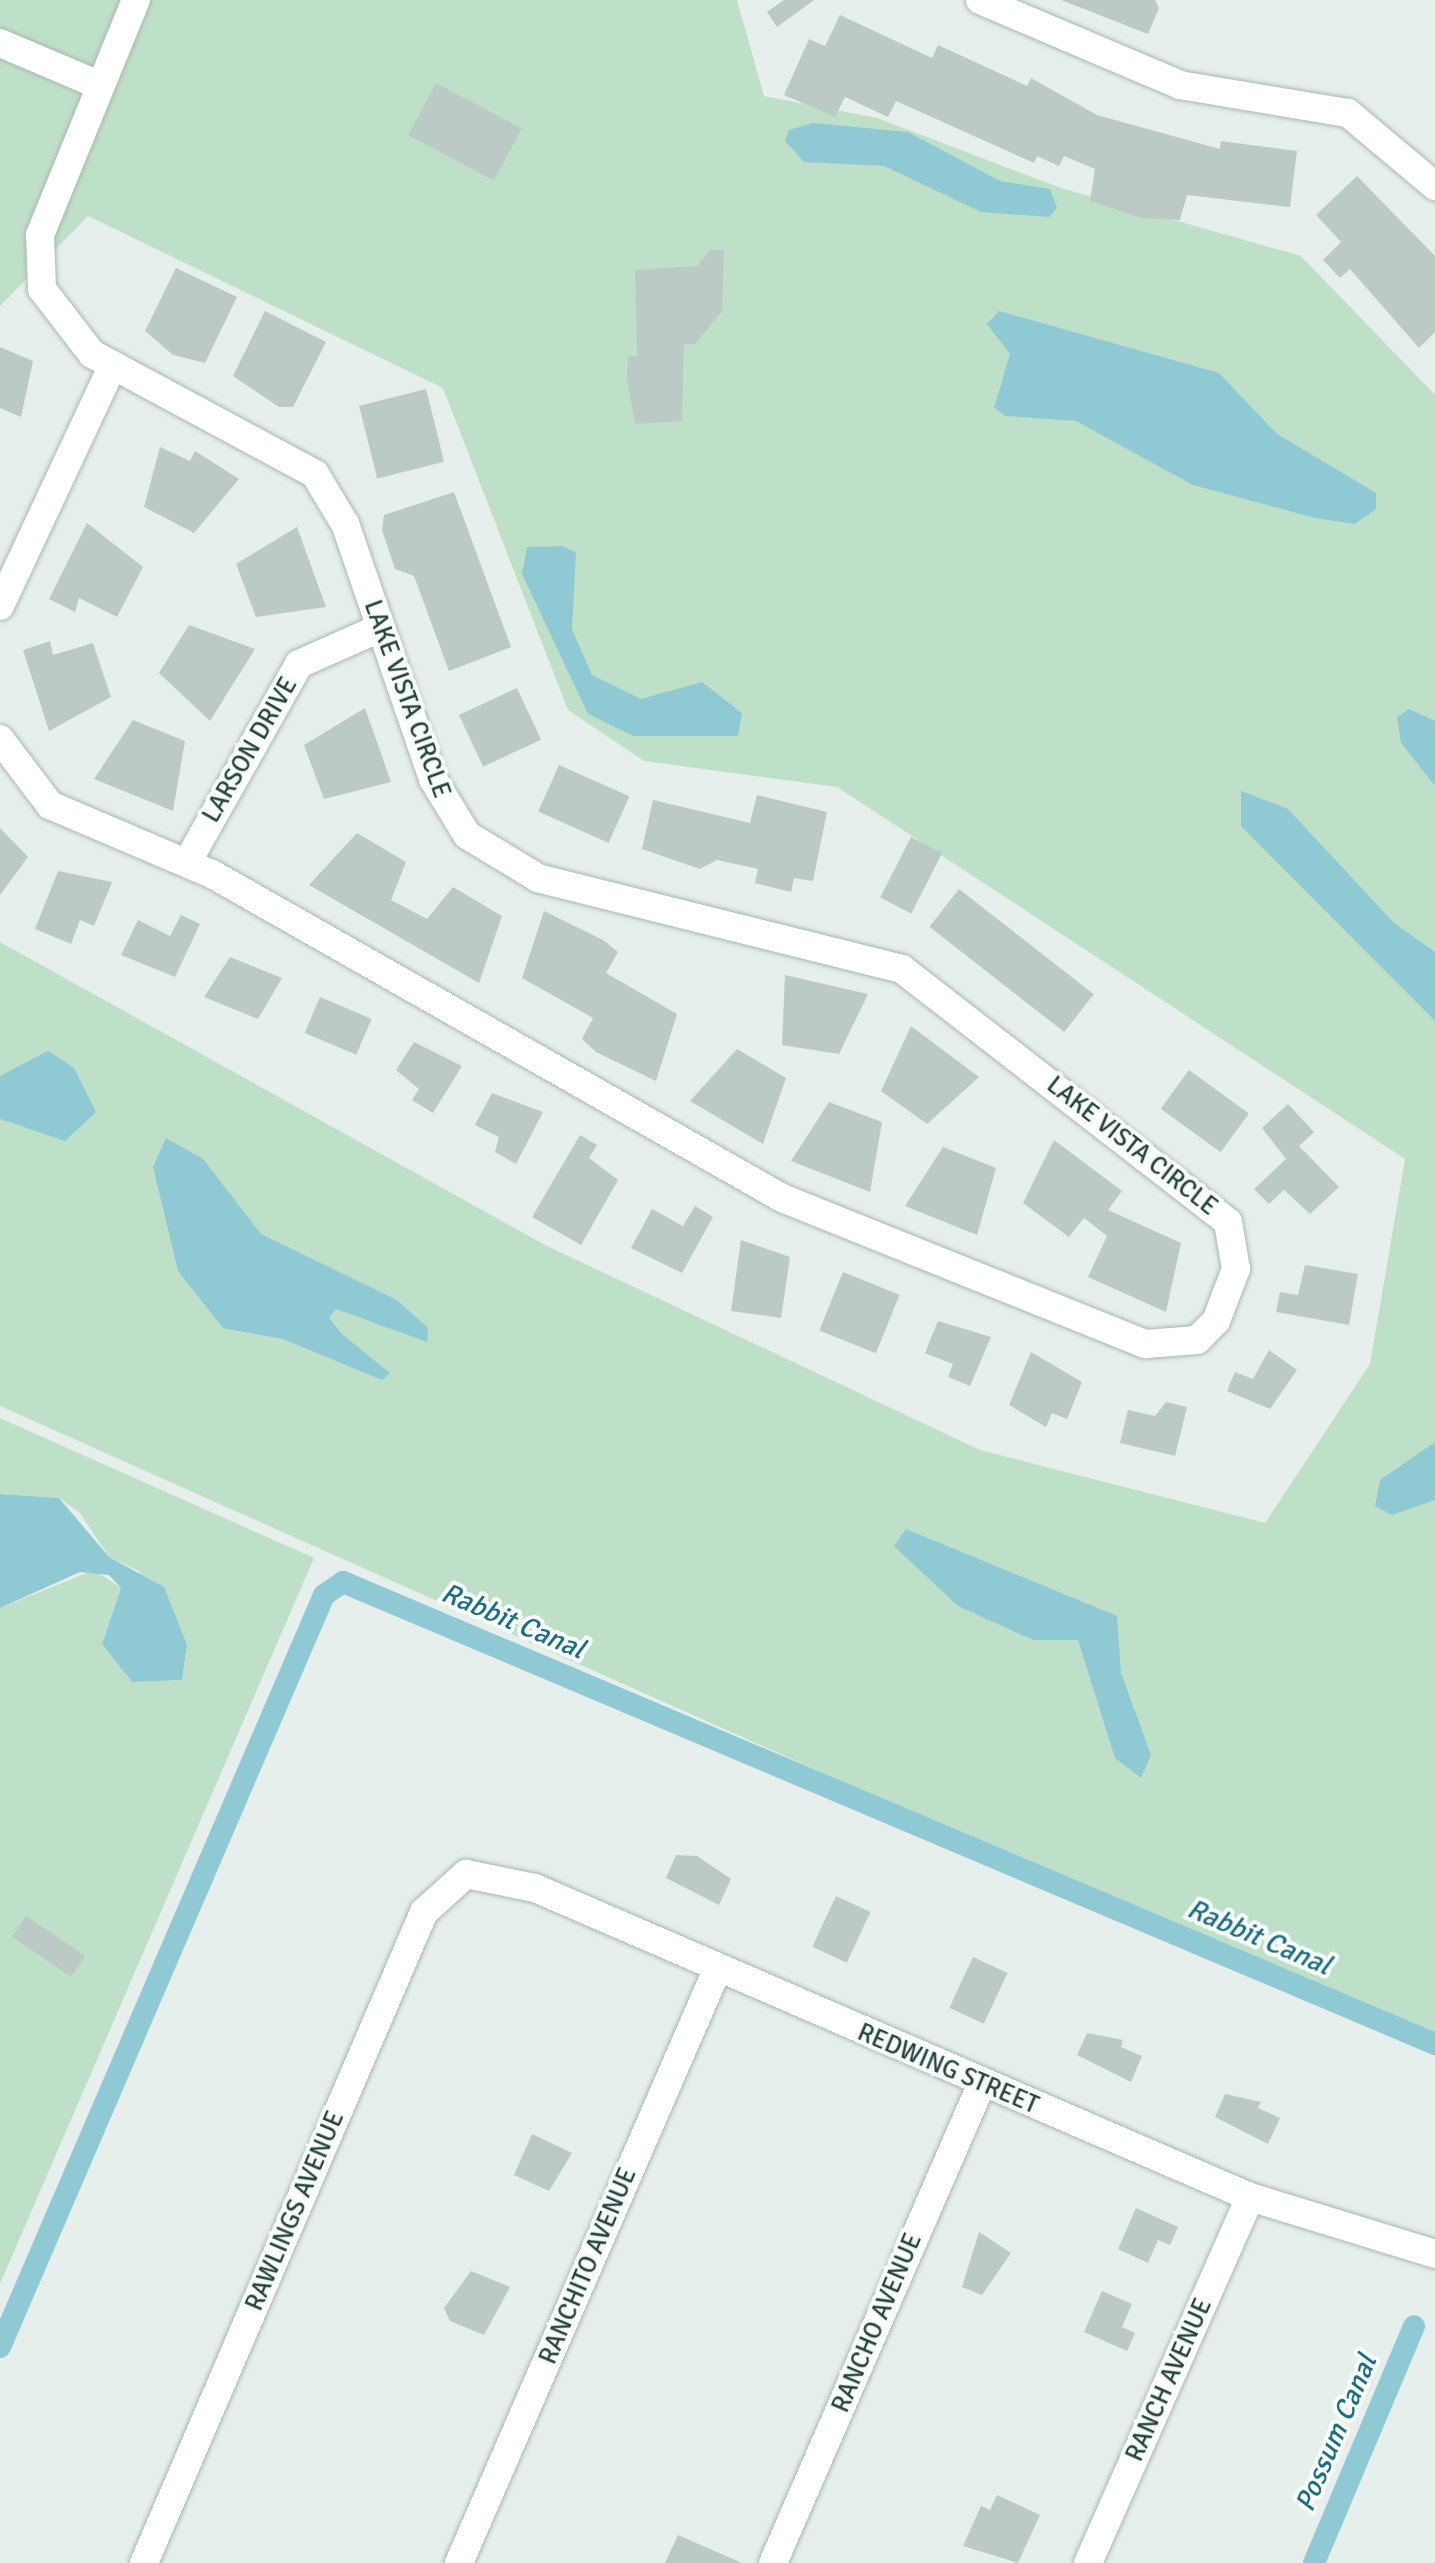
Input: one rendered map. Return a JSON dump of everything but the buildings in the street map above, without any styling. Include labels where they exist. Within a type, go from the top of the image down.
[{"type":"street","name":"LAKE VISTA CIRCLE","points":[[0,740],[50,805],[188,862],[782,1198],[1146,1344],[1197,1340],[1216,1320],[1236,1269],[1228,1222],[924,983],[874,957],[538,878],[467,835],[433,779],[344,524],[316,474],[113,365],[53,314],[37,261],[100,86],[136,0]]},
{"type":"street","points":[[980,0],[1180,85],[1348,113],[1435,186]]},
{"type":"street","points":[[0,43],[100,86]]},
{"type":"street","points":[[0,606],[113,365]]},
{"type":"street","name":"LARSON DRIVE","points":[[188,862],[282,686],[323,648],[380,628]]},
{"type":"street","name":"REDWING STREET","points":[[466,1874],[512,1879],[1250,2197],[1435,2254]]},
{"type":"street","name":"RAWLINGS AVENUE","points":[[144,2563],[424,1912],[466,1874]]},
{"type":"street","name":"RANCHITO AVENUE","points":[[459,2563],[717,1970]]},
{"type":"street","name":"RANCHO AVENUE","points":[[773,2563],[982,2083]]},
{"type":"street","name":"RANCH AVENUE","points":[[1088,2563],[1250,2197]]},
{"type":"green space","points":[[0,0],[737,0],[764,96],[877,118],[1061,188],[1301,256],[1435,395],[1435,2046],[0,1406],[0,942],[547,1246],[980,1450],[1265,1523],[1370,1364],[1405,1159],[837,787],[644,761],[568,710],[443,388],[88,216],[0,306]]},
{"type":"green space","points":[[0,1418],[314,1558],[0,2284],[0,1608],[94,1570],[121,1588],[102,1644],[132,1682],[182,1680],[187,1645],[139,1571],[109,1557],[80,1513],[59,1498],[0,1494]]},
{"type":"water","points":[[813,123],[908,132],[1000,181],[1050,189],[1057,208],[1049,217],[981,212],[884,166],[804,162],[785,141],[789,130]]},
{"type":"water","points":[[999,311],[1219,373],[1277,434],[1376,493],[1376,509],[1355,524],[1315,518],[1193,485],[1076,421],[1006,416],[994,408],[1010,354],[987,324]]},
{"type":"water","points":[[562,546],[576,552],[572,629],[592,675],[641,699],[702,682],[742,713],[738,736],[633,736],[588,714],[522,574],[527,547]]},
{"type":"water","points":[[1409,709],[1435,721],[1435,786],[1401,743],[1397,717]]},
{"type":"water","points":[[1241,791],[1288,809],[1394,923],[1435,952],[1435,1021],[1241,826]]},
{"type":"water","points":[[48,1051],[74,1068],[96,1112],[65,1141],[0,1119],[0,1076]]},
{"type":"water","points":[[166,1138],[203,1159],[261,1234],[397,1300],[428,1328],[427,1342],[336,1309],[329,1318],[343,1335],[390,1373],[382,1380],[283,1339],[223,1328],[178,1271],[153,1167]]},
{"type":"water","points":[[1435,1442],[1435,1500],[1392,1515],[1375,1506],[1380,1480]]},
{"type":"water","points":[[0,1494],[59,1498],[109,1557],[164,1587],[187,1645],[182,1680],[132,1682],[102,1644],[121,1588],[109,1575],[80,1572],[0,1608]]},
{"type":"water","points":[[906,1529],[1117,1616],[1121,1673],[1151,1755],[1141,1778],[1115,1758],[1078,1640],[1033,1640],[958,1606],[894,1546]]},
{"type":"waterway","name":"Rabbit Canal","points":[[0,2347],[324,1595],[343,1582],[1435,2044]]},
{"type":"waterway","name":"Possum Canal","points":[[1314,2563],[1414,2326]]}]
